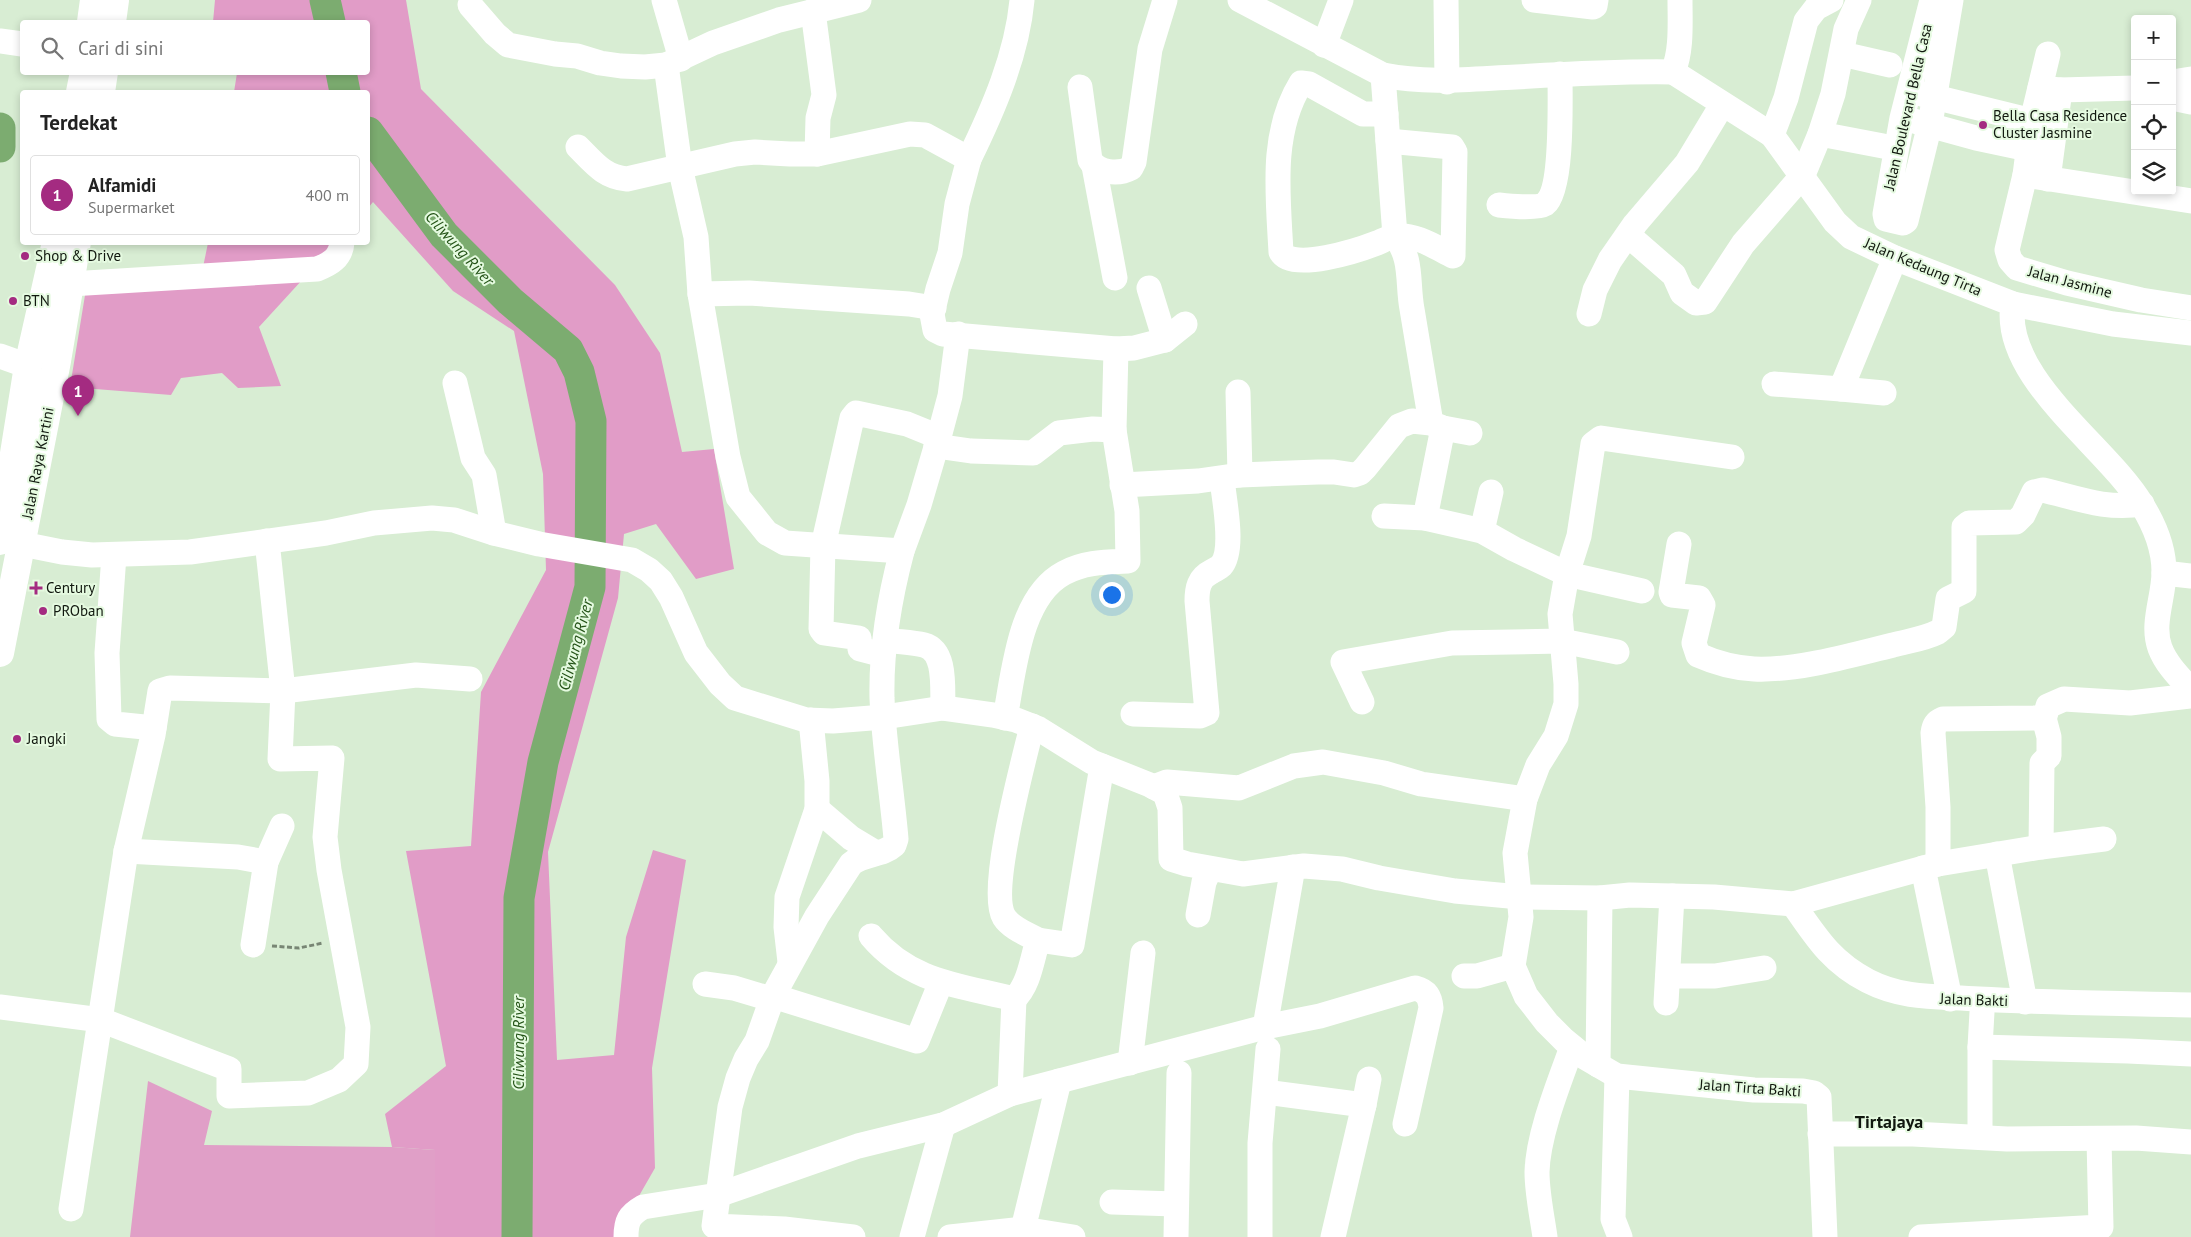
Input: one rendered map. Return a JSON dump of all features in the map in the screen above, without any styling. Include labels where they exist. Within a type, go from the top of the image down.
[{"type":"main road","points":[[91,20],[94,0]]},
{"type":"main road","points":[[112,20],[115,0]]},
{"type":"main road","points":[[80,90],[83,75]]},
{"type":"main road","points":[[101,90],[104,75]]},
{"type":"main road","name":"Jalan Raya Kartini","points":[[0,652],[28,366],[55,245]]},
{"type":"main road","name":"Jalan Raya Kartini","points":[[11,542],[70,284],[76,245]]},
{"type":"street","points":[[664,0],[674,62],[680,167],[696,237],[700,294],[728,457],[738,497],[759,524],[774,538],[785,543],[902,551]]},
{"type":"street","points":[[470,5],[495,34],[508,45],[554,54],[577,56],[600,63],[621,66],[674,62],[713,43],[780,20],[860,0]]},
{"type":"street","points":[[1022,0],[1016,34],[1005,70],[989,120],[969,159],[957,204],[950,253],[934,308],[932,321],[936,330],[943,334],[1116,349],[1134,348],[1165,340],[1185,324]]},
{"type":"street","points":[[1094,166],[1114,172],[1126,171],[1131,168],[1134,162],[1150,49],[1165,0]]},
{"type":"street","points":[[1240,0],[1383,75],[1407,80],[1447,82],[1560,74],[1673,72],[1677,63],[1680,44],[1680,0]]},
{"type":"street","points":[[1324,45],[1341,0]]},
{"type":"street","points":[[1446,0],[1447,82]]},
{"type":"street","points":[[1534,0],[1593,7],[1596,0]]},
{"type":"street","points":[[1772,136],[1786,98],[1806,21],[1816,8],[1831,0]]},
{"type":"street","points":[[1628,235],[1674,275],[1685,296],[1696,303],[1701,304],[1705,302],[1743,244],[1803,175],[1820,134],[1833,94],[1846,29],[1859,0]]},
{"type":"street","name":"Jalan Boulevard Bella Casa","points":[[1932,0],[1902,118],[1895,218],[1930,124],[1951,0]]},
{"type":"street","points":[[813,11],[824,95],[818,118],[817,154]]},
{"type":"street","points":[[0,41],[20,44]]},
{"type":"street","points":[[1842,54],[1890,64]]},
{"type":"street","name":"Jalan Jasmine","points":[[2048,54],[2050,89],[2032,121],[2028,149],[2036,177],[2007,250],[2010,260],[2017,268],[2067,283],[2141,300],[2191,308]]},
{"type":"street","name":"Jalan Kedaung Tirta","points":[[1673,72],[1772,136],[1803,175],[1835,222],[1851,236],[1894,258],[2012,304],[2113,324],[2191,333]]},
{"type":"street","points":[[1499,205],[1536,206],[1544,205],[1548,200],[1558,163],[1560,74]]},
{"type":"street","points":[[1383,75],[1395,236],[1404,250],[1409,266],[1411,306],[1437,426],[1424,518]]},
{"type":"street","points":[[2176,81],[2191,79]]},
{"type":"street","points":[[1386,114],[1363,114],[1309,84],[1301,83],[1288,106],[1279,151],[1277,188],[1281,252],[1284,257],[1292,260],[1324,258],[1395,236],[1422,240],[1453,256],[1455,152],[1452,147],[1388,141]]},
{"type":"street","points":[[1080,87],[1088,152],[1094,166],[1115,278]]},
{"type":"street","points":[[2131,89],[2050,89],[2036,177],[2191,201]]},
{"type":"street","points":[[1909,91],[1936,96],[2032,121]]},
{"type":"street","points":[[2176,99],[2191,102]]},
{"type":"street","points":[[1589,314],[1600,278],[1628,235],[1687,163],[1722,105]]},
{"type":"street","points":[[1902,118],[1930,124],[1976,138],[2028,149]]},
{"type":"street","points":[[578,147],[600,170],[614,178],[642,177],[734,154],[755,152],[817,154],[910,134],[918,134],[969,159]]},
{"type":"street","points":[[1820,134],[1883,146]]},
{"type":"street","points":[[70,284],[317,269],[334,260],[340,253],[341,245]]},
{"type":"street","points":[[1841,388],[1894,258]]},
{"type":"street","points":[[1149,288],[1165,340]]},
{"type":"street","points":[[700,294],[749,293],[909,304],[934,308]]},
{"type":"street","points":[[2012,304],[2012,326],[2016,342],[2039,383],[2125,481],[2142,504],[2159,537],[2164,573],[2158,632],[2160,646],[2176,674],[2191,690]]},
{"type":"street","points":[[853,1237],[792,1230],[714,1226],[730,1107],[738,1078],[746,1059],[757,1041],[772,998],[790,962],[851,864],[859,857],[890,849],[894,846],[896,839],[884,717],[886,620],[890,593],[902,551],[920,505],[950,396],[958,334]]},
{"type":"street","points":[[1005,718],[1026,620],[1047,585],[1064,573],[1081,566],[1102,562],[1128,561],[1129,526],[1114,430],[1116,349]]},
{"type":"street","points":[[0,356],[28,366]]},
{"type":"street","points":[[455,383],[473,458],[484,475],[494,533]]},
{"type":"street","points":[[1774,384],[1884,393]]},
{"type":"street","points":[[1132,714],[1200,716],[1207,714],[1197,589],[1200,581],[1207,574],[1222,565],[1229,546],[1231,477],[1238,392]]},
{"type":"street","points":[[943,708],[939,660],[932,648],[926,645],[859,648],[858,638],[824,633],[821,630],[823,546],[853,415],[860,412],[907,424],[937,441],[971,451],[1035,452],[1059,434],[1093,429],[1114,430]]},
{"type":"street","points":[[1122,485],[1318,472],[1354,475],[1360,473],[1365,468],[1398,426],[1412,422],[1470,433]]},
{"type":"street","points":[[1607,1071],[1572,1047],[1547,1023],[1526,996],[1513,966],[1521,917],[1515,853],[1525,799],[1538,765],[1556,736],[1562,722],[1566,704],[1560,614],[1566,574],[1579,536],[1593,444],[1596,440],[1601,438],[1610,439],[1732,457]]},
{"type":"street","points":[[1679,544],[1670,592],[1672,596],[1676,597],[1699,598],[1704,605],[1694,643],[1698,655],[1734,667],[1755,669],[1807,664],[1879,648],[1942,630],[1946,622],[1948,599],[1964,591],[1965,525],[2016,522],[2023,515],[2031,496],[2039,490],[2099,505],[2126,506],[2142,504]]},
{"type":"street","points":[[1482,531],[1491,492]]},
{"type":"street","points":[[1384,516],[1424,518],[1482,531],[1566,574],[1642,591]]},
{"type":"street","points":[[11,542],[62,552],[114,555],[190,552],[326,533],[374,523],[432,518],[454,520],[494,533],[539,544],[632,560],[649,570],[661,582],[671,597],[696,653],[728,694],[735,698],[788,716],[810,720],[884,717],[943,708],[1005,718],[1032,726],[1092,762],[1165,793],[1169,799],[1171,859],[1210,869],[1243,874],[1304,866],[1342,869],[1379,878],[1455,891],[1520,897],[1600,898],[1630,895],[1714,897],[1793,904],[1931,866],[2041,847],[2104,839]]},
{"type":"street","points":[[0,1007],[101,1020],[228,1069],[229,1096],[308,1093],[339,1080],[356,1064],[358,1027],[329,870],[325,837],[332,758],[280,760],[283,691],[268,540]]},
{"type":"street","points":[[114,555],[107,653],[109,719],[115,724],[154,728]]},
{"type":"street","points":[[2164,573],[2191,576]]},
{"type":"street","points":[[1362,702],[1343,662],[1452,643],[1562,641],[1617,652]]},
{"type":"street","points":[[71,1209],[126,851],[154,728],[160,692],[165,688],[283,691],[416,674],[470,679]]},
{"type":"street","points":[[2041,847],[2042,763],[2049,756],[2050,735],[2044,718],[2048,706],[2059,700],[2130,703],[2191,696]]},
{"type":"street","points":[[1950,999],[1931,866],[1938,807],[1934,726],[1943,719],[2044,718]]},
{"type":"street","points":[[790,962],[786,927],[787,897],[818,810],[817,781],[810,720]]},
{"type":"street","points":[[1032,726],[1004,848],[1000,898],[1001,911],[1004,918],[1038,940],[1072,945],[1102,766]]},
{"type":"street","points":[[1154,787],[1167,782],[1239,788],[1294,766],[1323,762],[1384,772],[1421,784],[1525,799]]},
{"type":"street","points":[[818,810],[851,838],[876,853]]},
{"type":"street","points":[[253,945],[266,862],[282,826]]},
{"type":"street","points":[[126,851],[238,857],[266,862]]},
{"type":"street","points":[[1997,854],[2025,1002]]},
{"type":"street","points":[[1260,1237],[1260,1143],[1265,1092],[1266,1038],[1293,867]]},
{"type":"street","points":[[1198,915],[1204,882],[1210,869]]},
{"type":"street","points":[[1666,1003],[1672,896]]},
{"type":"street","points":[[1600,898],[1613,1219],[1620,1237]]},
{"type":"street","name":"Jalan Bakti","points":[[1793,904],[1820,945],[1845,967],[1870,982],[1917,997],[2191,1006]]},
{"type":"street","points":[[871,936],[885,952],[924,977],[1014,999]]},
{"type":"street","points":[[1010,1094],[1014,999],[1022,989],[1038,940]]},
{"type":"street","points":[[1130,1063],[1143,953]]},
{"type":"street","points":[[1464,976],[1476,976],[1513,966]]},
{"type":"street","points":[[1668,976],[1715,976],[1764,968]]},
{"type":"street","points":[[705,984],[734,988],[772,998],[917,1041],[941,982]]},
{"type":"street","points":[[626,1237],[626,1223],[632,1213],[643,1207],[718,1195],[858,1146],[943,1125],[1010,1094],[1130,1063],[1266,1038],[1320,1016],[1415,988],[1423,990],[1430,998],[1430,1008],[1405,1124]]},
{"type":"street","points":[[1980,1136],[1982,1012]]},
{"type":"street","points":[[1545,1237],[1537,1174],[1538,1161],[1543,1137],[1572,1047]]},
{"type":"street","points":[[1980,1047],[2191,1054]]},
{"type":"street","name":"Jalan Tirta Bakti","points":[[1607,1071],[1754,1090],[1814,1093],[1819,1097],[1825,1237]]},
{"type":"street","points":[[1176,1237],[1179,1073]]},
{"type":"street","points":[[1333,1237],[1364,1105],[1368,1079]]},
{"type":"street","points":[[1023,1229],[1059,1081]]},
{"type":"street","points":[[1265,1092],[1364,1105]]},
{"type":"street","points":[[912,1237],[943,1125]]},
{"type":"street","points":[[1820,1134],[1913,1134],[1980,1136],[2008,1139],[2099,1138],[2191,1142]]},
{"type":"street","points":[[1921,1237],[2101,1227],[2099,1138]]},
{"type":"street","points":[[1112,1202],[1176,1204]]},
{"type":"street","points":[[950,1237],[1023,1229],[1073,1237]]},
{"type":"path","points":[[253,945],[299,948],[343,940]]},
{"type":"shaded area","points":[[215,0],[406,0],[421,89],[615,285],[660,353],[682,452],[714,449],[734,569],[696,579],[656,524],[624,534],[618,598],[548,852],[557,1060],[614,1055],[626,937],[653,850],[686,860],[652,1068],[655,1168],[620,1229],[621,1237],[435,1237],[435,1150],[392,1147],[385,1114],[446,1066],[406,851],[471,846],[481,692],[546,570],[543,474],[514,331],[453,291],[373,202],[370,206],[370,90],[234,90],[237,75],[370,75],[370,20],[213,20]]},
{"type":"shaded area","points":[[208,245],[334,245],[259,327],[281,386],[238,388],[222,373],[181,378],[171,395],[70,387],[87,283],[202,272]]},
{"type":"shaded area","points":[[148,1081],[212,1111],[204,1145],[392,1147],[435,1150],[435,1237],[130,1237]]},
{"type":"waterway","name":"Ciliwung River","points":[[325,0],[330,20]]},
{"type":"waterway","name":"Ciliwung River","points":[[342,75],[345,90]]},
{"type":"waterway","points":[[0,128],[0,147]]},
{"type":"waterway","name":"Ciliwung River","points":[[370,135],[444,235],[510,301],[568,350],[579,372],[591,421],[590,587],[543,762],[519,898],[517,1237]]},
{"type":"place","name":"Bella Casa Residence Cluster Jasmine","points":[[1983,125]]},
{"type":"place","name":"Shop & Drive","points":[[25,256]]},
{"type":"place","name":"BTN","points":[[13,301]]},
{"type":"place","name":"Alfamidi","points":[[78,416]]},
{"type":"place","name":"Century","points":[[36,588]]},
{"type":"place","name":"PROban","points":[[43,611]]},
{"type":"place","name":"Jangki","points":[[17,739]]},
{"type":"district","name":"Tirtajaya","points":[[1889,1122]]}]
